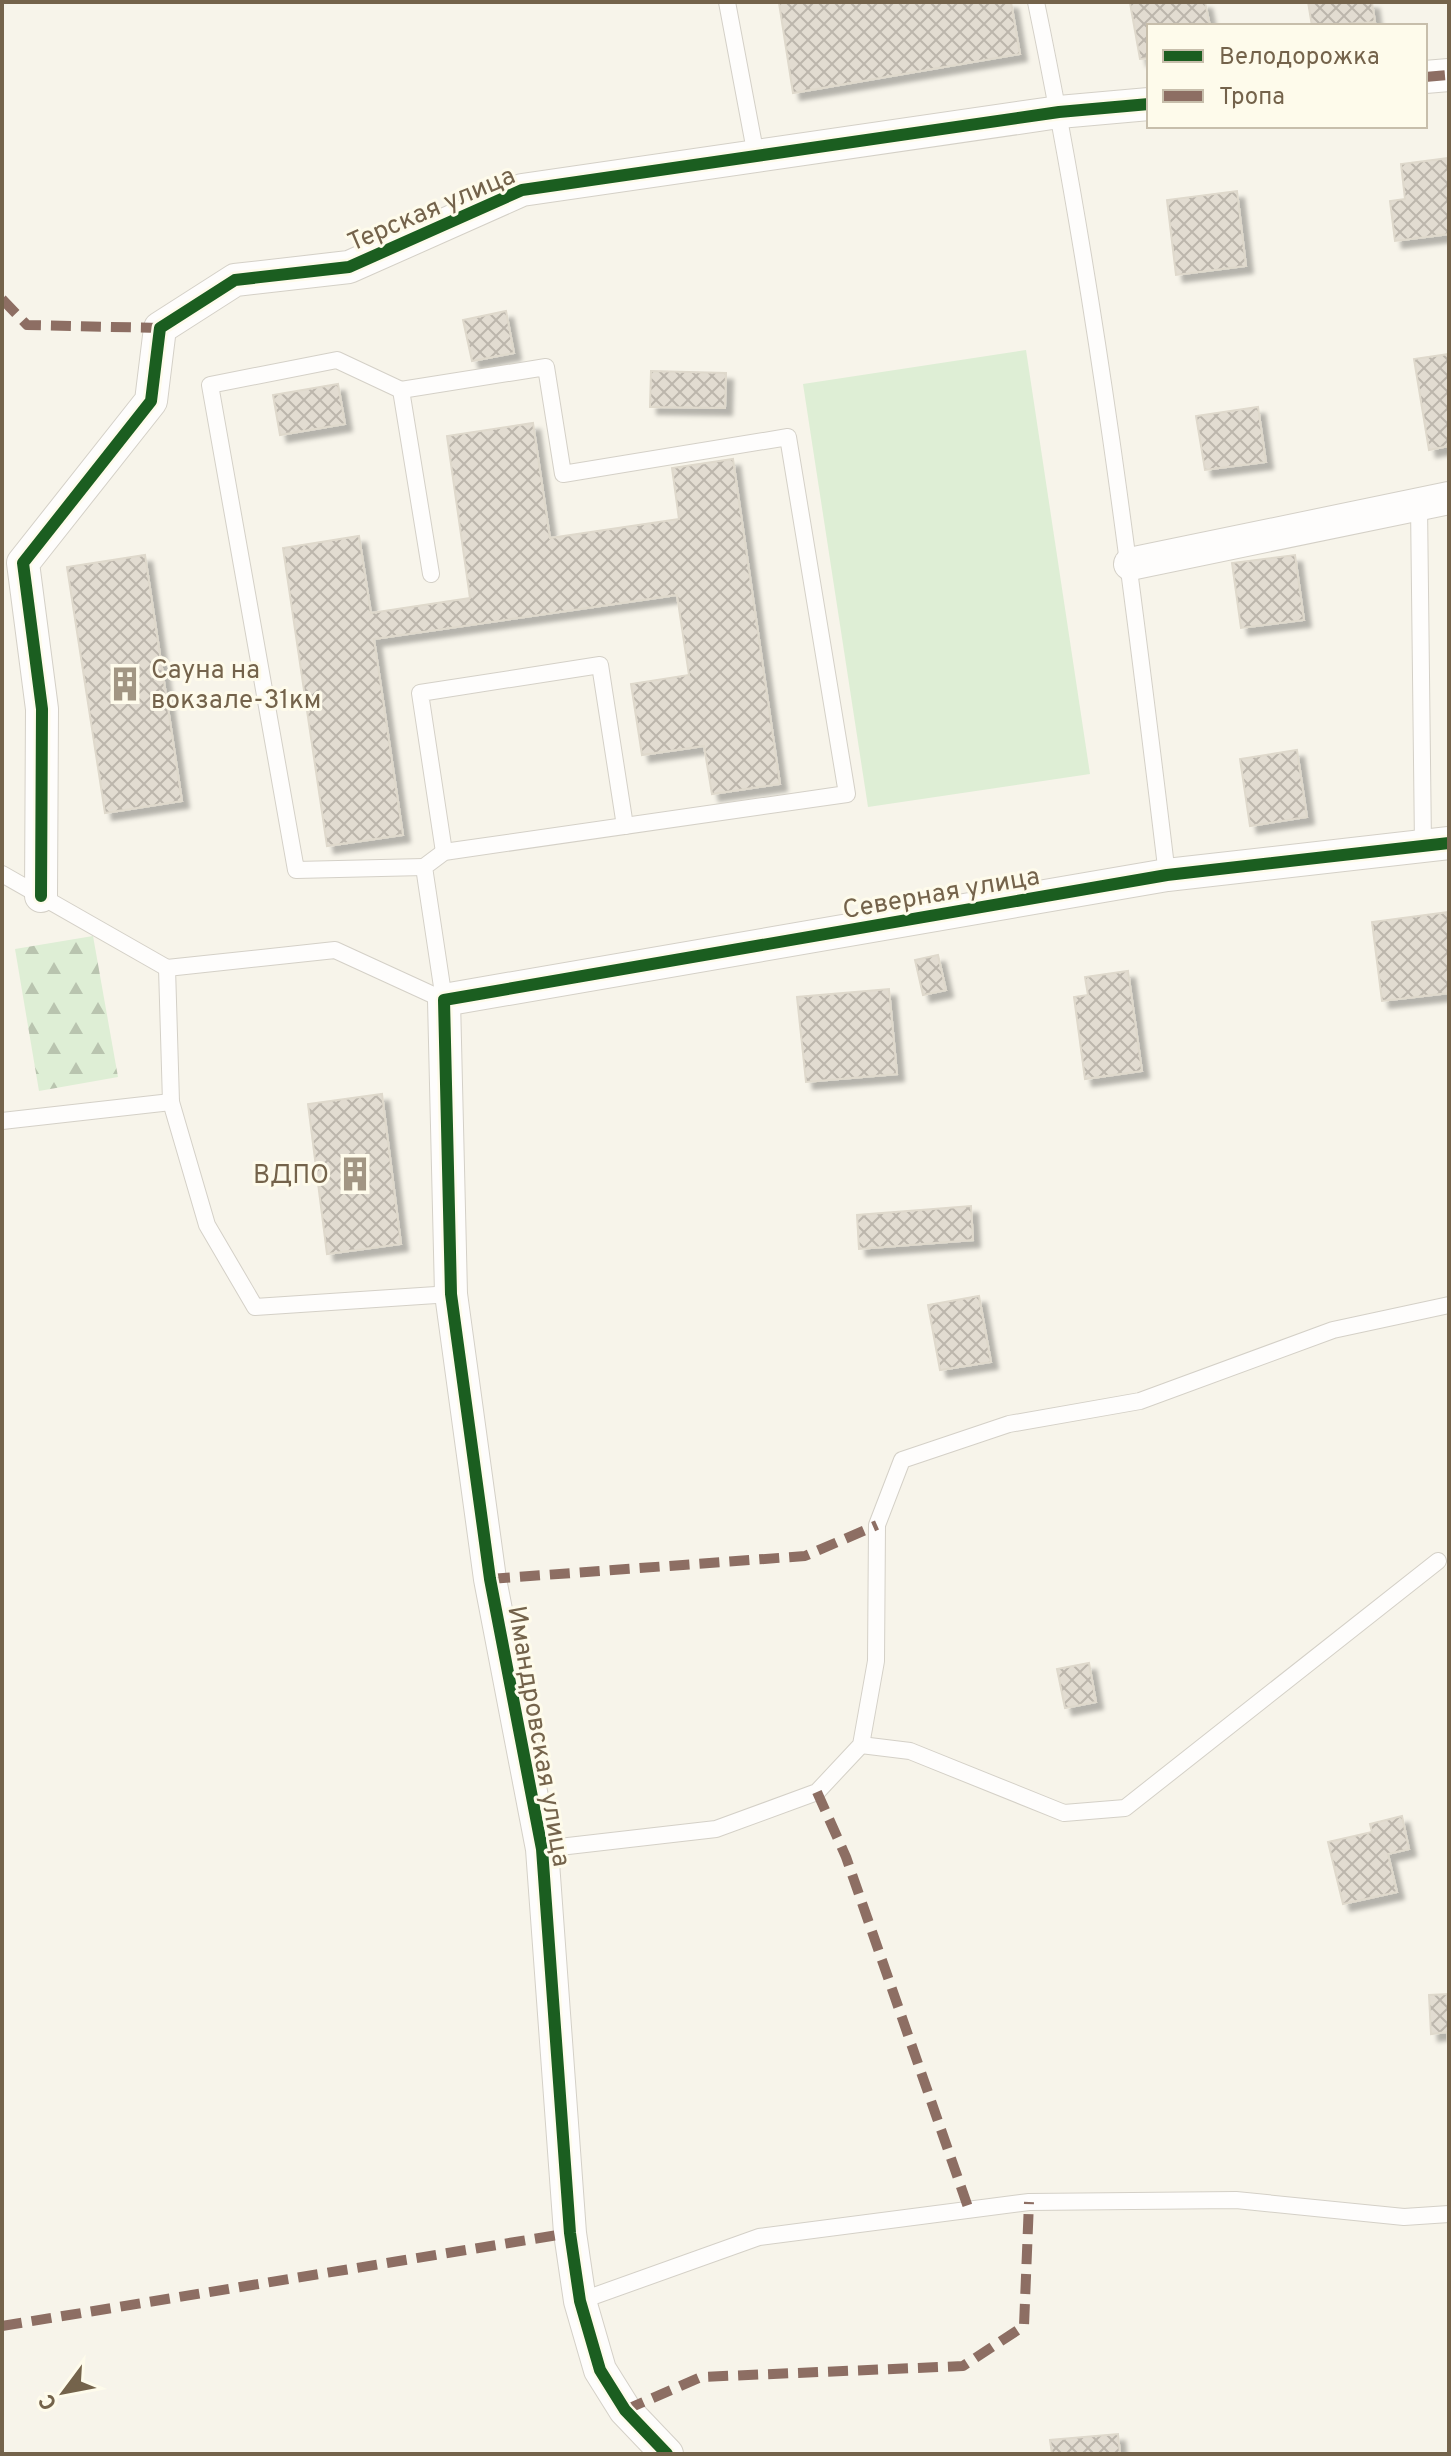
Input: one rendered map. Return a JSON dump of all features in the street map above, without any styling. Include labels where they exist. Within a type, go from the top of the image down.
[{"type":"street","points":[[1427,77],[1449,75]]},
{"type":"street","name":"Терская улица","points":[[41,896],[42,709],[23,563],[151,401],[160,328],[235,280],[349,267],[522,190],[1059,112],[1147,104]]},
{"type":"street","points":[[1130,564],[1434,502]]},
{"type":"street","name":"Северная улица","points":[[444,1000],[1167,875],[1436,844]]},
{"type":"street","name":"Имандровская улица","points":[[444,1000],[451,1294],[490,1579],[542,1849],[570,2233],[580,2301],[600,2370],[625,2410],[667,2454]]},
{"type":"lane","points":[[727,2],[756,156]]},
{"type":"lane","points":[[1036,2],[1059,112],[1130,564],[1167,875]]},
{"type":"lane","points":[[337,360],[401,390],[546,367],[563,474],[788,437],[847,794],[444,852],[424,867],[296,870],[210,385],[337,360]]},
{"type":"lane","points":[[401,390],[431,574]]},
{"type":"lane","points":[[1434,502],[1436,844]]},
{"type":"lane","points":[[444,852],[420,693],[600,665],[625,826]]},
{"type":"lane","points":[[424,867],[444,1000]]},
{"type":"lane","points":[[2,874],[167,968],[335,950],[444,1000]]},
{"type":"lane","points":[[167,968],[171,1102],[207,1225],[255,1307],[451,1294]]},
{"type":"lane","points":[[2,1121],[171,1102]]},
{"type":"lane","points":[[542,1849],[716,1829],[817,1792],[861,1745],[876,1661],[877,1525],[902,1460],[1009,1424],[1140,1401],[1333,1330],[1449,1305]]},
{"type":"lane","points":[[861,1745],[910,1751],[1064,1813],[1125,1808],[1438,1561]]},
{"type":"lane","points":[[580,2301],[759,2237],[1029,2202],[1236,2200],[1404,2217],[1449,2214]]},
{"type":"green space","points":[[1026,350],[1090,774],[868,807],[803,384]]},
{"type":"green space","points":[[93,936],[118,1077],[39,1091],[15,949]]},
{"type":"building","points":[[1011,2],[1020,54],[793,93],[779,3]]},
{"type":"building","points":[[1205,2],[1210,24],[1147,24],[1147,58],[1140,59],[1130,3]]},
{"type":"building","points":[[1308,2],[1372,2],[1375,22],[1312,24]]},
{"type":"building","points":[[1449,158],[1449,234],[1395,241],[1390,201],[1405,199],[1401,164]]},
{"type":"building","points":[[1237,191],[1246,266],[1176,275],[1167,200]]},
{"type":"building","points":[[506,311],[514,353],[472,361],[463,320]]},
{"type":"building","points":[[1449,354],[1449,446],[1429,450],[1414,359]]},
{"type":"building","points":[[651,371],[726,373],[725,408],[650,407]]},
{"type":"building","points":[[338,384],[345,424],[280,435],[273,395]]},
{"type":"building","points":[[1258,407],[1266,462],[1205,470],[1196,416]]},
{"type":"building","points":[[533,423],[550,538],[679,519],[672,468],[733,459],[780,784],[712,794],[704,746],[642,755],[631,684],[689,675],[677,595],[374,639],[403,835],[327,846],[283,548],[359,536],[371,613],[470,598],[447,436]]},
{"type":"building","name":"Сауна на вокзале-31км","points":[[145,555],[182,801],[105,813],[67,567]]},
{"type":"building","points":[[1295,555],[1304,620],[1241,628],[1232,563]]},
{"type":"building","points":[[1297,750],[1307,817],[1250,826],[1240,759]]},
{"type":"building","points":[[1449,912],[1449,993],[1382,1001],[1372,922]]},
{"type":"building","points":[[938,955],[946,990],[923,995],[915,960]]},
{"type":"building","points":[[1128,971],[1142,1071],[1085,1079],[1074,997],[1088,995],[1085,977]]},
{"type":"building","points":[[889,989],[897,1074],[806,1082],[797,997]]},
{"type":"building","name":"ВДПО","points":[[382,1094],[401,1244],[327,1254],[308,1104]]},
{"type":"building","points":[[971,1206],[973,1240],[859,1249],[857,1215]]},
{"type":"building","points":[[979,1296],[991,1362],[940,1370],[928,1305]]},
{"type":"building","points":[[1089,1663],[1096,1702],[1065,1708],[1057,1669]]},
{"type":"building","points":[[1402,1816],[1409,1849],[1388,1854],[1397,1892],[1343,1904],[1328,1842],[1372,1832],[1370,1824]]},
{"type":"building","points":[[1449,1994],[1449,2058],[1447,2032],[1431,2034],[1429,1995]]},
{"type":"building","points":[[1118,2434],[1120,2454],[1052,2454],[1050,2440]]},
{"type":"marked path","points":[[1427,77],[1449,75]]},
{"type":"marked path","points":[[2,299],[27,325],[160,328]]},
{"type":"marked path","points":[[490,1579],[805,1556],[877,1525]]},
{"type":"marked path","points":[[817,1792],[846,1857],[969,2210]]},
{"type":"marked path","points":[[625,2410],[701,2377],[963,2366],[1024,2326],[1029,2202]]},
{"type":"marked path","points":[[2,2326],[570,2233]]},
{"type":"cycle path","points":[[41,896],[42,709],[23,563],[151,401],[160,328],[235,280],[349,267],[522,190],[1059,112],[1147,104]]},
{"type":"cycle path","points":[[667,2454],[625,2410],[600,2370],[580,2301],[570,2233],[542,1849],[490,1579],[451,1294],[444,1000],[1167,875],[1449,843]]},
{"type":"place","name":"Сауна на вокзале-31км","points":[[125,684]]},
{"type":"place","name":"ВДПО","points":[[355,1174]]}]
